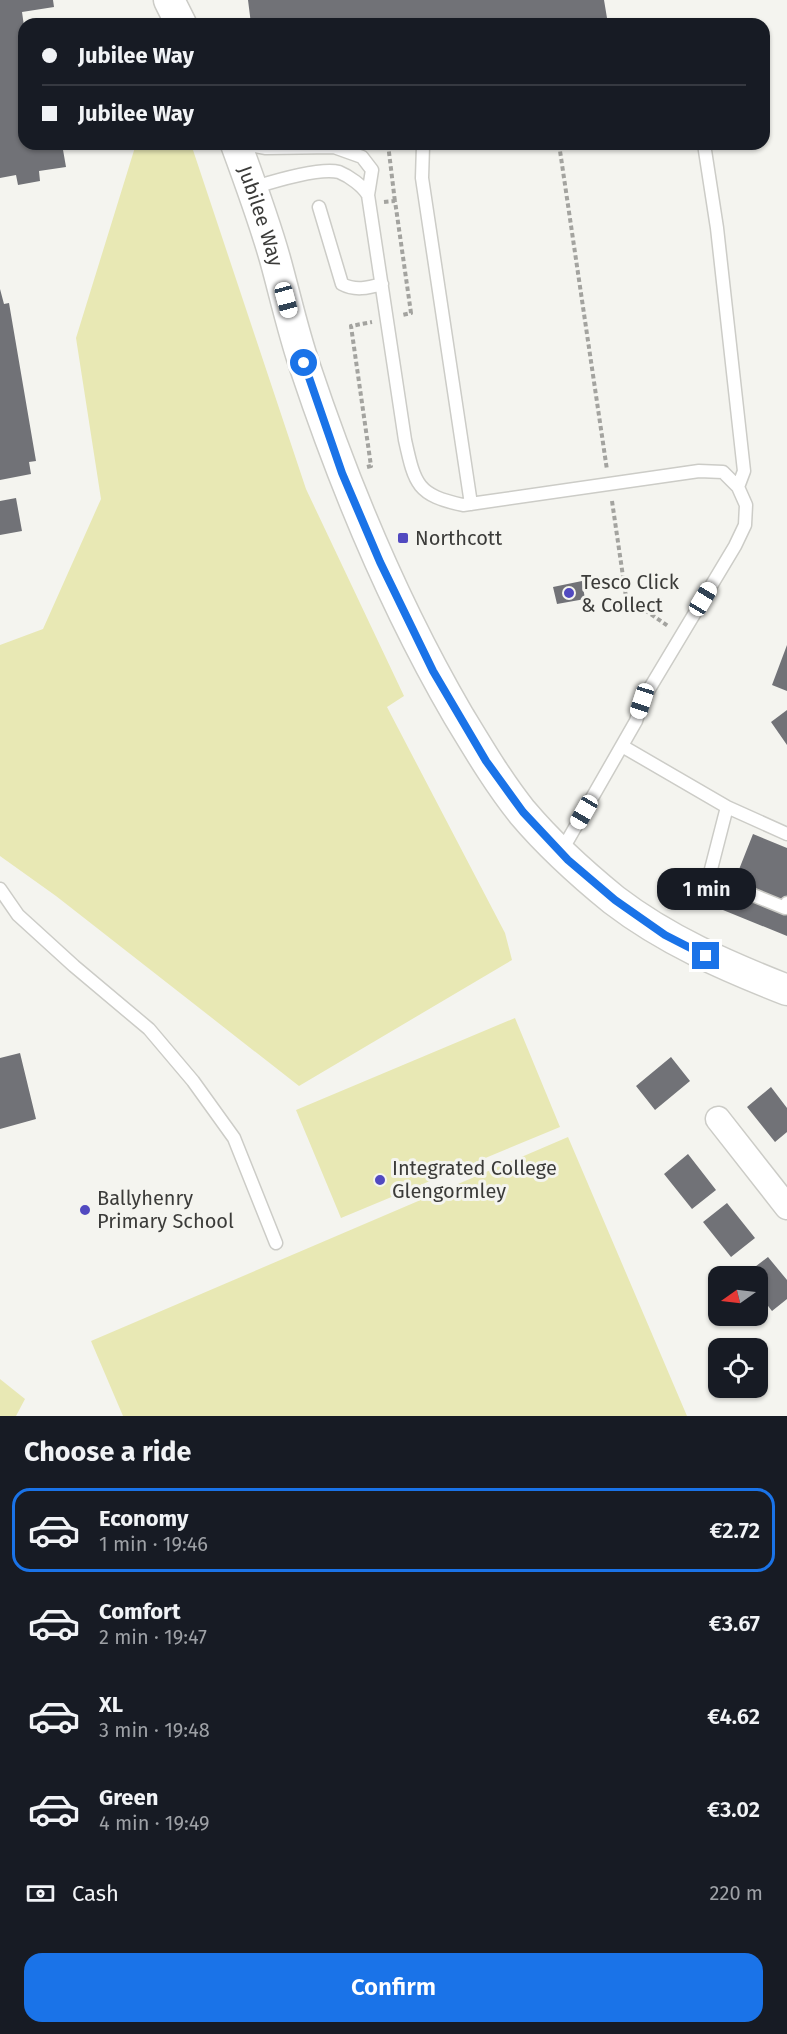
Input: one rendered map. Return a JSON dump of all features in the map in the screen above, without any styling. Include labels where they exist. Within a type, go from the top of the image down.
[{"type":"street","points":[[169,0],[178,18]]},
{"type":"street","name":"Jubilee Way","points":[[238,150],[274,257],[304,363],[344,477],[380,562],[433,671],[492,770],[523,812],[561,852],[615,900],[665,935],[727,966],[787,990]]},
{"type":"street","points":[[718,1119],[787,1208]]},
{"type":"lane","points":[[342,150],[362,157],[372,170],[369,200]]},
{"type":"lane","points":[[423,150],[422,178],[471,504]]},
{"type":"lane","points":[[705,150],[717,228],[744,471],[738,487]]},
{"type":"lane","points":[[252,188],[319,172],[339,172],[364,188],[369,200],[405,440],[411,468],[424,492],[439,500],[463,506],[699,471],[723,472],[738,487],[746,505],[745,525],[735,546],[642,701],[636,721],[561,852]]},
{"type":"lane","points":[[319,207],[342,284],[350,288],[368,288],[382,284]]},
{"type":"lane","points":[[622,747],[727,807],[787,834]]},
{"type":"lane","points":[[727,807],[709,877],[785,908],[787,903]]},
{"type":"lane","points":[[0,888],[18,915],[149,1029],[193,1081],[234,1138],[276,1243]]},
{"type":"path","points":[[344,477],[371,466],[351,326],[411,313],[389,150]]},
{"type":"path","points":[[560,150],[626,597],[682,635]]},
{"type":"path","points":[[369,200],[396,201],[396,203]]},
{"type":"green space","points":[[134,150],[193,150],[306,489],[404,696],[387,707],[505,933],[512,960],[299,1086],[56,896],[0,856],[0,645],[43,629],[101,499],[76,338]]},
{"type":"green space","points":[[515,1018],[560,1127],[341,1218],[296,1110]]},
{"type":"green space","points":[[568,1137],[687,1416],[123,1416],[91,1341]]},
{"type":"green space","points":[[0,1379],[25,1399],[16,1416],[0,1416]]},
{"type":"building","points":[[0,0],[53,0],[54,7],[22,12],[23,18],[18,18],[18,150],[63,150],[66,167],[39,171],[40,181],[18,185],[16,175],[0,178]]},
{"type":"building","points":[[248,0],[604,0],[607,18],[250,18]]},
{"type":"building","points":[[0,289],[4,304],[9,303],[36,461],[29,462],[31,474],[0,480]]},
{"type":"building","points":[[16,498],[22,531],[0,535],[0,501]]},
{"type":"building","name":"Tesco Click & Collect","points":[[582,581],[585,599],[557,604],[553,587]]},
{"type":"building","points":[[787,645],[787,691],[772,685]]},
{"type":"building","points":[[787,710],[787,745],[771,722]]},
{"type":"building","points":[[753,834],[787,848],[787,936],[723,910]]},
{"type":"building","points":[[20,1053],[36,1119],[0,1129],[0,1058]]},
{"type":"building","points":[[671,1057],[690,1081],[655,1110],[636,1086]]},
{"type":"building","points":[[771,1087],[787,1108],[787,1132],[775,1142],[747,1107]]},
{"type":"building","points":[[688,1154],[716,1190],[692,1209],[664,1174]]},
{"type":"building","points":[[727,1203],[755,1238],[731,1257],[703,1222]]},
{"type":"building","points":[[768,1257],[787,1280],[787,1299],[772,1311],[768,1306],[768,1266],[756,1266]]},
{"type":"place","name":"Northcott","points":[[403,538]]},
{"type":"place","name":"Tesco Click & Collect","points":[[569,593]]},
{"type":"place","name":"Integrated College Glengormley","points":[[380,1180]]},
{"type":"place","name":"Ballyhenry Primary School","points":[[85,1210]]},
{"type":"route","points":[[304,363],[342,473],[380,562],[433,671],[486,761],[523,812],[568,860],[615,900],[665,935],[706,956]]}]
